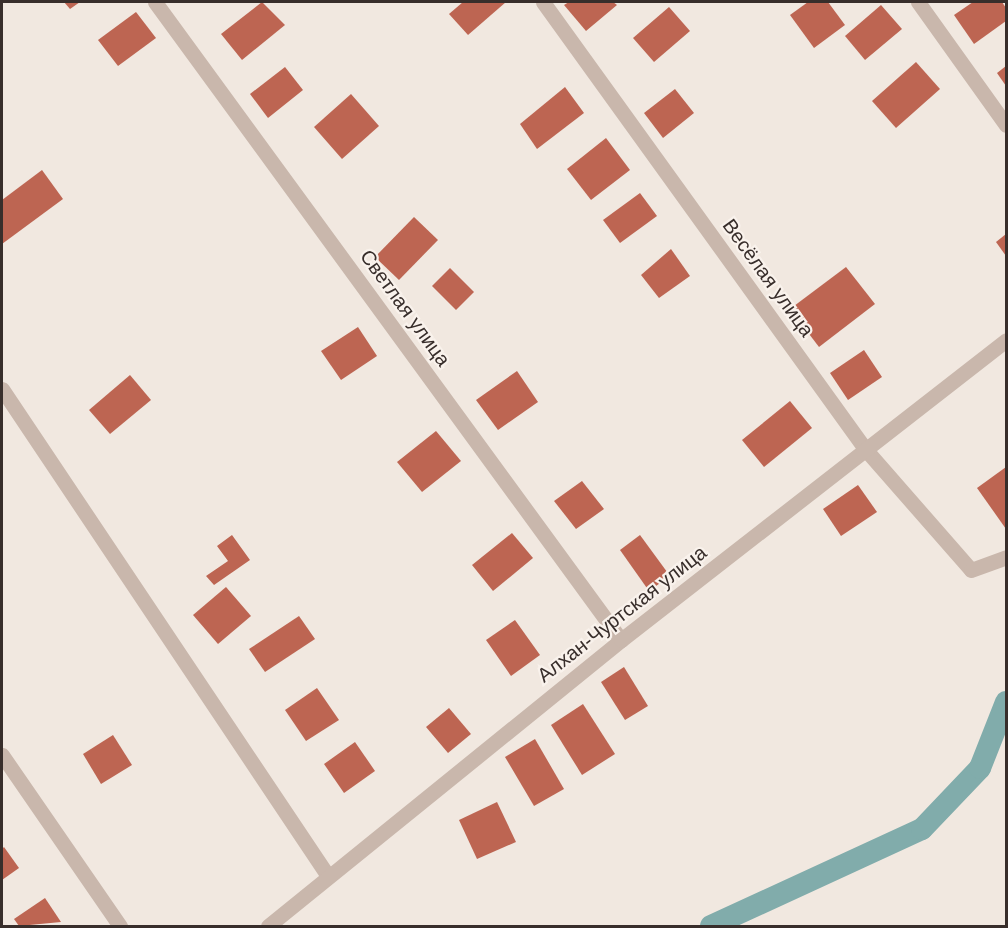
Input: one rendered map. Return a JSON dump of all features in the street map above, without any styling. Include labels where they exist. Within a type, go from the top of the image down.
[{"type":"street","name":"Светлая улица","points":[[155,2],[621,640]]},
{"type":"street","name":"Весёлая улица","points":[[543,2],[866,450],[971,570],[1006,557]]},
{"type":"street","points":[[918,2],[1006,125]]},
{"type":"street","name":"Алхан-Чуртская улица","points":[[268,927],[621,640],[1006,340]]},
{"type":"street","points":[[2,389],[328,876]]},
{"type":"street","points":[[2,755],[120,927]]},
{"type":"building","points":[[64,2],[80,2],[70,9]]},
{"type":"building","points":[[262,2],[285,25],[242,60],[221,34]]},
{"type":"building","points":[[463,2],[506,2],[468,35],[449,14]]},
{"type":"building","points":[[569,2],[613,2],[617,5],[586,31],[564,5]]},
{"type":"building","points":[[808,2],[828,2],[845,25],[814,48],[790,15]]},
{"type":"building","points":[[973,2],[1002,2],[1006,8],[1006,21],[974,44],[954,15]]},
{"type":"building","points":[[881,5],[902,29],[865,60],[845,36]]},
{"type":"building","points":[[669,7],[690,31],[654,62],[633,38]]},
{"type":"building","points":[[136,12],[156,38],[118,66],[98,40]]},
{"type":"building","points":[[916,62],[940,89],[896,128],[872,101]]},
{"type":"building","points":[[1006,66],[1006,86],[997,73]]},
{"type":"building","points":[[285,67],[303,90],[268,118],[250,94]]},
{"type":"building","points":[[565,87],[584,113],[537,149],[520,124]]},
{"type":"building","points":[[675,89],[694,113],[663,138],[644,113]]},
{"type":"building","points":[[351,94],[379,126],[342,159],[314,127]]},
{"type":"building","points":[[606,138],[630,170],[591,200],[567,169]]},
{"type":"building","points":[[42,170],[63,199],[2,244],[2,200]]},
{"type":"building","points":[[640,193],[657,216],[620,243],[603,220]]},
{"type":"building","points":[[414,217],[438,240],[399,280],[375,257]]},
{"type":"building","points":[[1006,234],[1006,256],[996,242]]},
{"type":"building","points":[[671,249],[690,276],[659,298],[641,275]]},
{"type":"building","points":[[846,267],[875,304],[819,347],[790,309]]},
{"type":"building","points":[[450,268],[474,292],[456,310],[432,286]]},
{"type":"building","points":[[358,327],[377,356],[341,380],[321,351]]},
{"type":"building","points":[[864,350],[882,377],[848,400],[830,373]]},
{"type":"building","points":[[517,371],[538,402],[498,430],[476,400]]},
{"type":"building","points":[[130,375],[151,400],[110,434],[89,410]]},
{"type":"building","points":[[790,401],[812,428],[764,467],[742,440]]},
{"type":"building","points":[[436,431],[461,461],[422,492],[397,462]]},
{"type":"building","points":[[1006,467],[1006,529],[977,488]]},
{"type":"building","points":[[582,481],[604,509],[576,529],[554,501]]},
{"type":"building","points":[[858,485],[877,512],[841,536],[823,509]]},
{"type":"building","points":[[512,533],[533,558],[493,591],[472,565]]},
{"type":"building","points":[[232,535],[250,560],[214,585],[206,576],[228,561],[217,546]]},
{"type":"building","points":[[640,535],[670,576],[649,591],[620,550]]},
{"type":"building","points":[[226,587],[251,616],[218,644],[193,615]]},
{"type":"building","points":[[299,616],[315,639],[265,672],[249,649]]},
{"type":"building","points":[[515,620],[540,655],[511,676],[486,640]]},
{"type":"building","points":[[624,667],[648,706],[625,720],[601,682]]},
{"type":"building","points":[[317,688],[339,720],[306,741],[285,710]]},
{"type":"building","points":[[583,704],[615,754],[582,775],[551,725]]},
{"type":"building","points":[[449,708],[471,734],[448,753],[426,727]]},
{"type":"building","points":[[113,735],[132,765],[101,784],[83,754]]},
{"type":"building","points":[[535,739],[564,789],[534,806],[505,757]]},
{"type":"building","points":[[355,742],[375,771],[344,793],[324,764]]},
{"type":"building","points":[[497,802],[516,842],[477,859],[459,820]]},
{"type":"building","points":[[4,847],[19,868],[2,880],[2,849]]},
{"type":"building","points":[[45,898],[61,922],[19,926],[14,919]]},
{"type":"waterway","points":[[711,926],[922,829],[980,768],[1006,702]]}]
